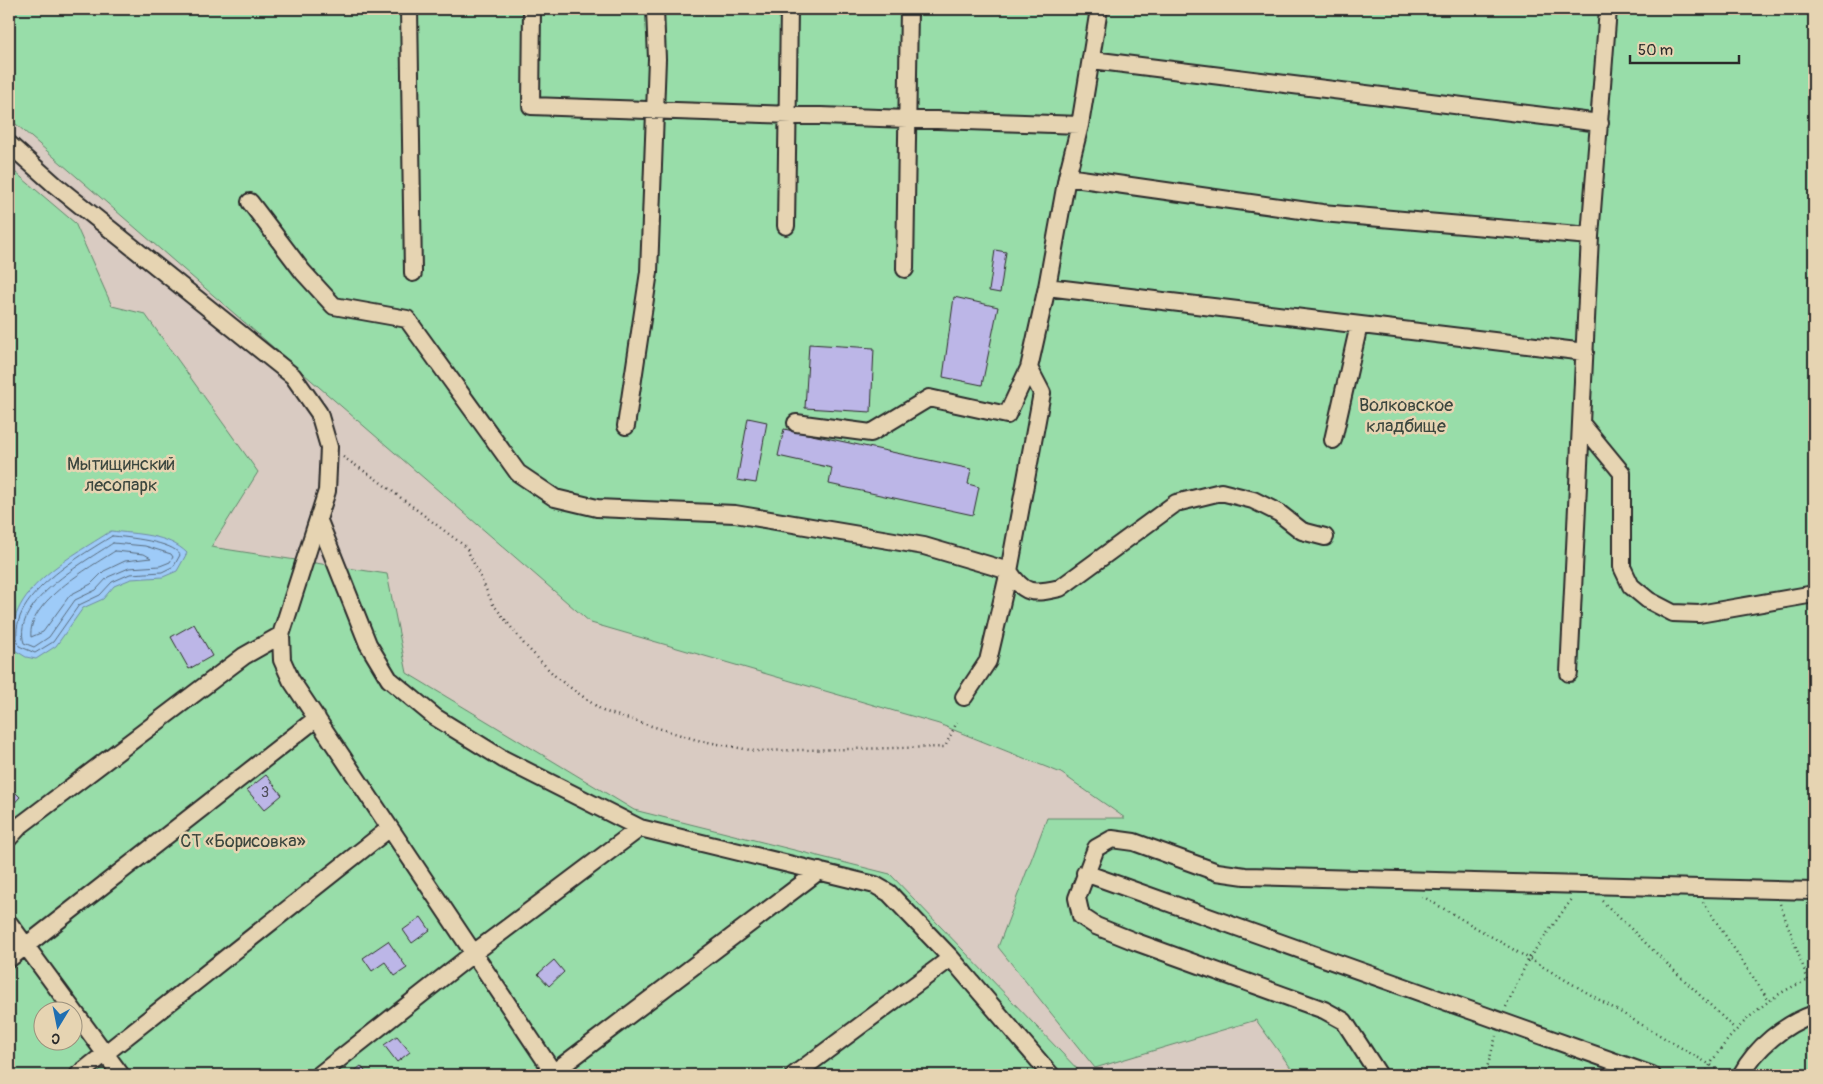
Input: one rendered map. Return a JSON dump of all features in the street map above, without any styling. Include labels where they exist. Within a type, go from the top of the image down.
[{"type":"street","points":[[409,9],[413,273]]},
{"type":"street","points":[[532,9],[531,106],[1080,125]]},
{"type":"street","points":[[626,426],[649,272],[657,59],[655,9]]},
{"type":"street","points":[[786,226],[789,9]]},
{"type":"street","points":[[905,269],[909,118],[909,9]]},
{"type":"street","points":[[796,422],[871,434],[928,398],[1007,415],[1028,368],[1047,287],[1067,177],[1080,125],[1099,9]]},
{"type":"street","points":[[1569,673],[1590,236],[1608,9]]},
{"type":"street","points":[[1092,60],[1600,123]]},
{"type":"street","points":[[9,144],[54,185],[293,376],[319,413],[329,447],[327,491],[319,521],[281,635],[282,660],[290,680],[475,952],[553,1074],[819,871]]},
{"type":"street","points":[[1067,177],[1322,213],[1590,236]]},
{"type":"street","points":[[250,202],[303,272],[334,306],[407,319],[518,473],[555,498],[597,508],[735,514],[924,546],[1009,571],[1019,587],[1037,594],[1060,588],[1176,503],[1221,492],[1254,500],[1279,513],[1302,531],[1325,537]]},
{"type":"street","points":[[1047,287],[1585,352]]},
{"type":"street","points":[[1333,440],[1359,325]]},
{"type":"street","points":[[964,697],[988,661],[1009,571],[1042,392],[1028,368]]},
{"type":"street","points":[[1581,423],[1622,473],[1622,567],[1630,586],[1648,600],[1673,613],[1699,614],[1814,594]]},
{"type":"street","points":[[319,521],[368,644],[389,679],[435,717],[503,759],[640,828],[875,885],[889,893],[951,958],[1048,1074]]},
{"type":"street","points":[[9,838],[21,824],[244,656],[281,635]]},
{"type":"street","points":[[9,959],[317,718]]},
{"type":"street","points":[[78,1075],[390,828]]},
{"type":"street","points":[[319,1075],[475,952],[640,828]]},
{"type":"street","points":[[1379,1075],[1344,1021],[1324,1010],[1096,926],[1081,916],[1077,898],[1096,848],[1112,839],[1134,842],[1217,872],[1245,876],[1814,891]]},
{"type":"street","points":[[1085,873],[1652,1075]]},
{"type":"street","points":[[9,923],[121,1075]]},
{"type":"street","points":[[794,1075],[951,958]]},
{"type":"street","points":[[1741,1075],[1761,1049],[1784,1028],[1814,1014]]},
{"type":"path","points":[[329,447],[376,479],[466,547],[493,604],[524,644],[557,678],[603,711],[697,740],[755,751],[831,751],[945,746],[957,722]]},
{"type":"path","points":[[1485,1075],[1501,1021],[1529,958],[1562,910],[1585,885],[1735,1029]]},
{"type":"path","points":[[1693,888],[1769,1001]]},
{"type":"path","points":[[1774,890],[1808,980]]},
{"type":"path","points":[[1418,894],[1727,1075]]},
{"type":"path","points":[[1705,1075],[1735,1029],[1769,1001],[1808,980],[1814,979]]},
{"type":"green space","name":"Волковское кладбище","points":[[9,9],[1814,9],[1814,1075],[1296,1075],[1256,1020],[1095,1068],[998,947],[1047,818],[1125,818],[1061,773],[939,724],[591,623],[9,118]]},
{"type":"green space","name":"СТ «Борисовка»","points":[[9,167],[75,223],[112,306],[145,314],[258,472],[211,547],[387,574],[407,673],[634,810],[890,874],[1083,1075],[9,1075]]},
{"type":"water","points":[[111,531],[161,538],[171,542],[187,553],[177,571],[163,577],[131,579],[114,586],[103,599],[83,608],[56,646],[36,659],[26,657],[13,649],[13,628],[18,609],[29,593],[59,565]]},
{"type":"building","points":[[995,250],[1006,252],[1000,293],[989,291]]},
{"type":"building","points":[[954,297],[998,307],[982,385],[943,377]]},
{"type":"building","points":[[809,344],[874,348],[871,412],[805,408]]},
{"type":"building","points":[[748,418],[767,422],[756,483],[737,480]]},
{"type":"building","points":[[784,429],[971,469],[968,484],[979,487],[973,515],[829,484],[832,468],[778,456]]},
{"type":"building","points":[[194,624],[212,656],[189,669],[171,637]]},
{"type":"building","points":[[266,775],[282,795],[264,810],[247,790]]},
{"type":"building","points":[[9,786],[20,797],[9,809]]},
{"type":"building","points":[[421,917],[430,930],[412,943],[403,930]]},
{"type":"building","points":[[388,941],[407,968],[395,976],[385,962],[372,971],[363,958]]},
{"type":"building","points":[[554,960],[564,972],[549,986],[538,974]]},
{"type":"building","points":[[397,1036],[410,1052],[397,1062],[384,1045]]},
{"type":"building","points":[[361,1066],[368,1075],[349,1075]]},
{"type":"park label","name":"Мытищинский лесопарк","points":[[121,474]]}]
